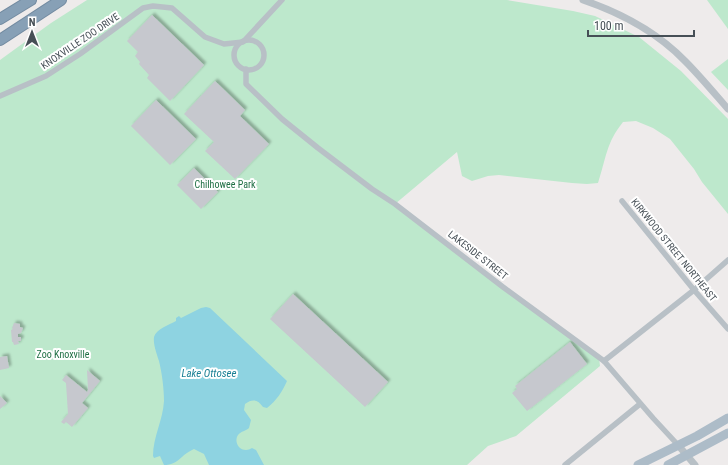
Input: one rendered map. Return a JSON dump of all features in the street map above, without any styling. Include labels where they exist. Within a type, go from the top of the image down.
[{"type":"highway","points":[[0,19],[30,0]]},
{"type":"highway","points":[[0,40],[61,0]]},
{"type":"main road","points":[[638,465],[717,426],[728,418]]},
{"type":"main road","points":[[668,465],[728,433]]},
{"type":"street","points":[[243,42],[249,40],[254,41],[259,44],[264,52],[263,62],[255,69],[246,69],[238,64],[234,56],[237,47],[282,0]]},
{"type":"street","points":[[583,0],[620,15],[643,28],[663,42],[684,60],[728,109]]},
{"type":"street","name":"KNOXVILLE ZOO DRIVE","points":[[0,96],[49,74],[80,54],[143,8],[153,6],[172,8],[205,37],[224,44],[243,42]]},
{"type":"street","name":"LAKESIDE STREET","points":[[246,69],[246,84],[282,119],[372,189],[395,204],[503,287],[604,361],[640,404],[695,465]]},
{"type":"street","name":"KIRKWOOD STREET NORTHEAST","points":[[622,201],[694,290],[728,329]]},
{"type":"street","points":[[604,361],[694,290],[728,260]]},
{"type":"street","points":[[565,465],[640,404]]},
{"type":"green space","name":"Chilhowee Park","points":[[87,0],[507,0],[595,16],[639,37],[681,71],[728,119],[728,214],[670,139],[653,128],[636,121],[623,122],[617,130],[607,151],[598,183],[572,183],[499,175],[488,176],[472,181],[462,176],[457,152],[395,204],[599,358],[600,366],[516,436],[488,446],[467,465],[0,465],[0,60],[51,23]]},
{"type":"green space","points":[[707,0],[728,0],[728,29]]},
{"type":"green space","points":[[728,59],[728,90],[711,72]]},
{"type":"water","name":"Lake Ottosee","points":[[206,307],[210,308],[287,381],[279,396],[267,408],[253,400],[245,404],[244,410],[251,420],[249,428],[238,435],[236,440],[239,447],[243,450],[252,448],[256,450],[264,465],[209,465],[204,454],[194,449],[189,451],[176,462],[169,465],[164,465],[160,456],[154,458],[153,456],[153,449],[164,401],[162,376],[154,340],[155,334],[176,321],[176,318],[179,316],[181,318]]},
{"type":"building","points":[[152,15],[204,65],[170,101],[147,78],[149,75],[139,64],[140,62],[135,56],[138,52],[127,41]]},
{"type":"building","points":[[215,81],[245,110],[240,116],[269,144],[235,179],[205,151],[214,142],[184,114]]},
{"type":"building","points":[[156,100],[196,139],[170,165],[131,126]]},
{"type":"building","points":[[194,168],[218,192],[201,209],[177,185]]},
{"type":"building","points":[[293,294],[388,382],[365,407],[270,319]]},
{"type":"building","points":[[14,323],[20,324],[20,327],[23,328],[21,333],[18,334],[18,337],[21,337],[21,341],[18,341],[19,344],[14,345],[12,342],[11,330],[13,329]]},
{"type":"building","points":[[570,342],[587,364],[527,411],[512,393],[517,389],[515,386]]},
{"type":"building","points":[[7,356],[9,368],[0,370],[0,357]]},
{"type":"building","points":[[87,370],[100,381],[82,403],[88,408],[72,427],[66,422],[64,424],[61,422],[68,414],[66,383],[62,380],[66,375],[87,392]]},
{"type":"building","points":[[0,396],[7,403],[0,409]]},
{"type":"park label","name":"Zoo Knoxville","points":[[63,354]]}]
